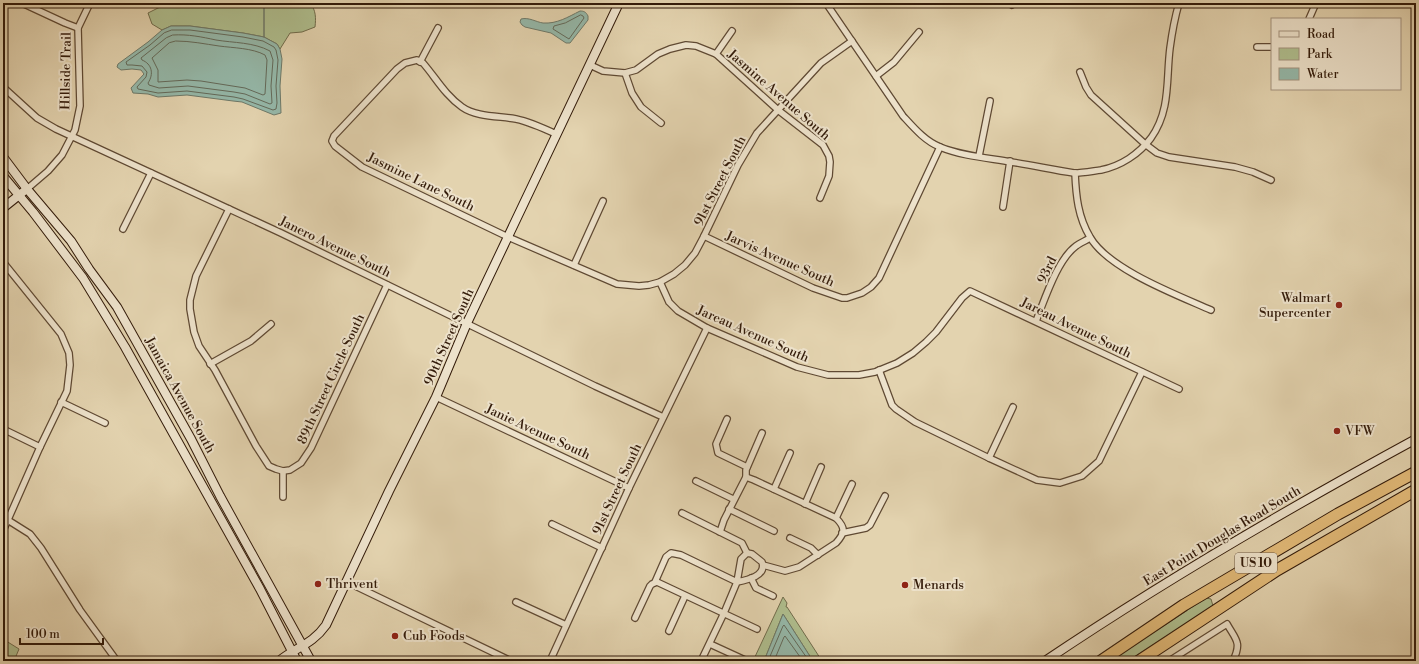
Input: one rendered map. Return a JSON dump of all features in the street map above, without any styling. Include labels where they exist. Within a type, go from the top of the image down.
[{"type":"highway","name":"US 10","points":[[1100,661],[1184,605],[1338,514],[1416,472]]},
{"type":"highway","name":"US 10","points":[[1139,661],[1277,570],[1416,490]]},
{"type":"street","points":[[22,3],[78,28]]},
{"type":"street","name":"Hillside Trail","points":[[3,208],[48,171],[62,155],[72,136],[80,106],[78,28],[90,3]]},
{"type":"street","name":"90th Street South","points":[[279,661],[317,637],[326,625],[436,397],[467,323],[619,3]]},
{"type":"street","points":[[826,3],[903,116],[914,129],[926,138],[940,147],[979,156],[1075,173],[1102,170],[1118,164],[1131,157],[1151,137],[1161,120],[1167,99],[1170,47],[1179,3]]},
{"type":"street","points":[[1308,18],[1316,3]]},
{"type":"street","points":[[438,28],[420,62],[432,73],[451,98],[467,110],[522,120],[556,134]]},
{"type":"street","name":"Jasmine Avenue South","points":[[716,54],[732,31]]},
{"type":"street","points":[[876,76],[894,62],[919,32]]},
{"type":"street","name":"91st Street South","points":[[660,282],[674,274],[685,265],[695,253],[738,165],[757,133],[821,63],[852,41]]},
{"type":"street","name":"Jasmine Avenue South","points":[[590,65],[603,71],[625,73],[636,70],[658,54],[678,46],[686,45],[696,46],[716,54],[778,110],[815,137],[826,149],[830,162],[829,176],[820,198]]},
{"type":"street","points":[[1257,47],[1271,47]]},
{"type":"street","name":"Jasmine Lane South","points":[[420,62],[416,60],[409,61],[397,69],[334,136],[332,141],[335,146],[362,167],[508,237]]},
{"type":"street","points":[[1080,72],[1086,87],[1092,95],[1145,144],[1158,153],[1169,157],[1235,167],[1254,172],[1271,180]]},
{"type":"street","points":[[625,73],[632,93],[641,107],[662,123]]},
{"type":"street","name":"Janero Avenue South","points":[[3,86],[37,118],[72,136],[229,210],[282,233],[595,386],[663,417]]},
{"type":"street","points":[[979,156],[990,101]]},
{"type":"street","name":"Jarvis Avenue South","points":[[704,236],[814,288],[842,298],[862,294],[879,278],[940,147]]},
{"type":"street","name":"Jamaica Avenue South","points":[[3,157],[27,189],[71,241],[89,269],[117,307],[191,439],[220,496],[311,661]]},
{"type":"street","points":[[1002,207],[1010,161]]},
{"type":"street","points":[[123,229],[151,173]]},
{"type":"street","points":[[1075,173],[1078,206],[1082,221],[1090,238],[1113,262],[1139,277],[1211,310]]},
{"type":"street","name":"Jamaica Avenue South","points":[[3,176],[33,212],[82,278],[125,347],[260,590],[297,661]]},
{"type":"street","points":[[574,265],[603,201]]},
{"type":"street","points":[[229,210],[196,276],[190,300],[194,332],[199,346],[256,446],[269,466],[276,470],[282,471],[283,497]]},
{"type":"street","points":[[508,237],[617,284],[639,286],[660,282]]},
{"type":"street","name":"93rd","points":[[1036,321],[1060,266],[1066,256],[1075,246],[1090,238]]},
{"type":"street","points":[[3,262],[61,334],[69,353],[70,365],[66,391],[62,402],[5,518],[3,531]]},
{"type":"street","name":"Jareau Avenue South","points":[[660,282],[670,302],[678,311],[707,328],[812,372],[828,375],[859,375],[879,370],[897,363],[913,353],[926,342],[936,332],[962,298],[970,291],[1180,389]]},
{"type":"street","name":"89th Street Circle South","points":[[282,471],[290,470],[301,463],[311,448],[387,284]]},
{"type":"street","points":[[210,364],[251,341],[271,324]]},
{"type":"street","name":"91st Street South","points":[[550,661],[629,488],[707,328]]},
{"type":"street","points":[[879,370],[892,405],[914,422],[1037,480],[1060,483],[1082,476],[1100,461],[1142,372]]},
{"type":"street","name":"Janie Avenue South","points":[[436,397],[629,488]]},
{"type":"street","points":[[62,402],[105,423]]},
{"type":"street","points":[[990,458],[1013,407]]},
{"type":"street","points":[[727,419],[716,444],[718,453],[747,467]]},
{"type":"street","points":[[3,429],[40,447]]},
{"type":"street","points":[[720,532],[724,520],[746,477],[747,467],[762,433]]},
{"type":"street","name":"East Point Douglas Road South","points":[[1045,661],[1240,537],[1416,439]]},
{"type":"street","points":[[774,489],[790,453]]},
{"type":"street","points":[[805,504],[821,467]]},
{"type":"street","points":[[682,513],[742,543],[748,553],[759,558],[763,565],[785,571],[799,567],[836,543],[840,538],[844,529],[843,524],[836,518],[746,477]]},
{"type":"street","points":[[696,481],[734,499]]},
{"type":"street","points":[[836,518],[852,484]]},
{"type":"street","points":[[842,533],[866,528],[870,525],[885,496]]},
{"type":"street","points":[[729,510],[774,531]]},
{"type":"street","points":[[5,518],[30,534],[41,548],[80,610],[117,661]]},
{"type":"street","points":[[552,524],[602,548]]},
{"type":"street","points":[[790,538],[811,548],[818,555]]},
{"type":"street","points":[[635,618],[666,557],[671,553],[681,555],[737,582],[751,578],[758,574],[763,565]]},
{"type":"street","points":[[701,661],[737,582],[741,559],[748,553]]},
{"type":"street","points":[[751,578],[756,588],[773,596]]},
{"type":"street","points":[[347,582],[511,661]]},
{"type":"street","points":[[654,582],[657,582],[757,629]]},
{"type":"street","points":[[669,631],[685,596]]},
{"type":"street","points":[[516,602],[566,625]]},
{"type":"street","points":[[1169,661],[1227,624],[1238,644],[1234,661]]},
{"type":"street","points":[[710,644],[747,661]]},
{"type":"green space","points":[[193,3],[310,3],[315,14],[315,27],[302,32],[290,33],[280,49],[277,44],[264,37],[243,33],[190,26],[171,26],[162,30],[152,24],[148,13],[164,5]]},
{"type":"green space","points":[[522,3],[609,3],[608,6],[528,6]]},
{"type":"green space","points":[[783,597],[787,603],[786,607],[822,661],[813,661],[783,614],[764,661],[753,661]]},
{"type":"green space","points":[[1206,598],[1211,599],[1213,606],[1128,661],[1110,661]]},
{"type":"green space","points":[[3,639],[19,649],[14,661],[3,661]]},
{"type":"water","points":[[580,11],[584,12],[588,16],[588,20],[570,43],[566,43],[551,33],[525,27],[520,22],[521,19],[530,19],[548,23],[562,20]]},
{"type":"water","points":[[171,26],[190,26],[243,33],[264,37],[277,44],[280,49],[282,59],[280,86],[281,113],[274,115],[242,102],[187,95],[158,97],[148,94],[133,93],[131,88],[144,74],[141,70],[121,70],[117,67],[118,64],[162,30]]},
{"type":"water","points":[[783,614],[813,661],[764,661]]},
{"type":"waterway","points":[[264,3],[264,37]]},
{"type":"place","name":"Walmart Supercenter","points":[[1339,305]]},
{"type":"place","name":"VFW","points":[[1337,431]]},
{"type":"place","name":"Thrivent","points":[[318,584]]},
{"type":"place","name":"Menards","points":[[905,585]]},
{"type":"place","name":"Cub Foods","points":[[395,636]]}]
